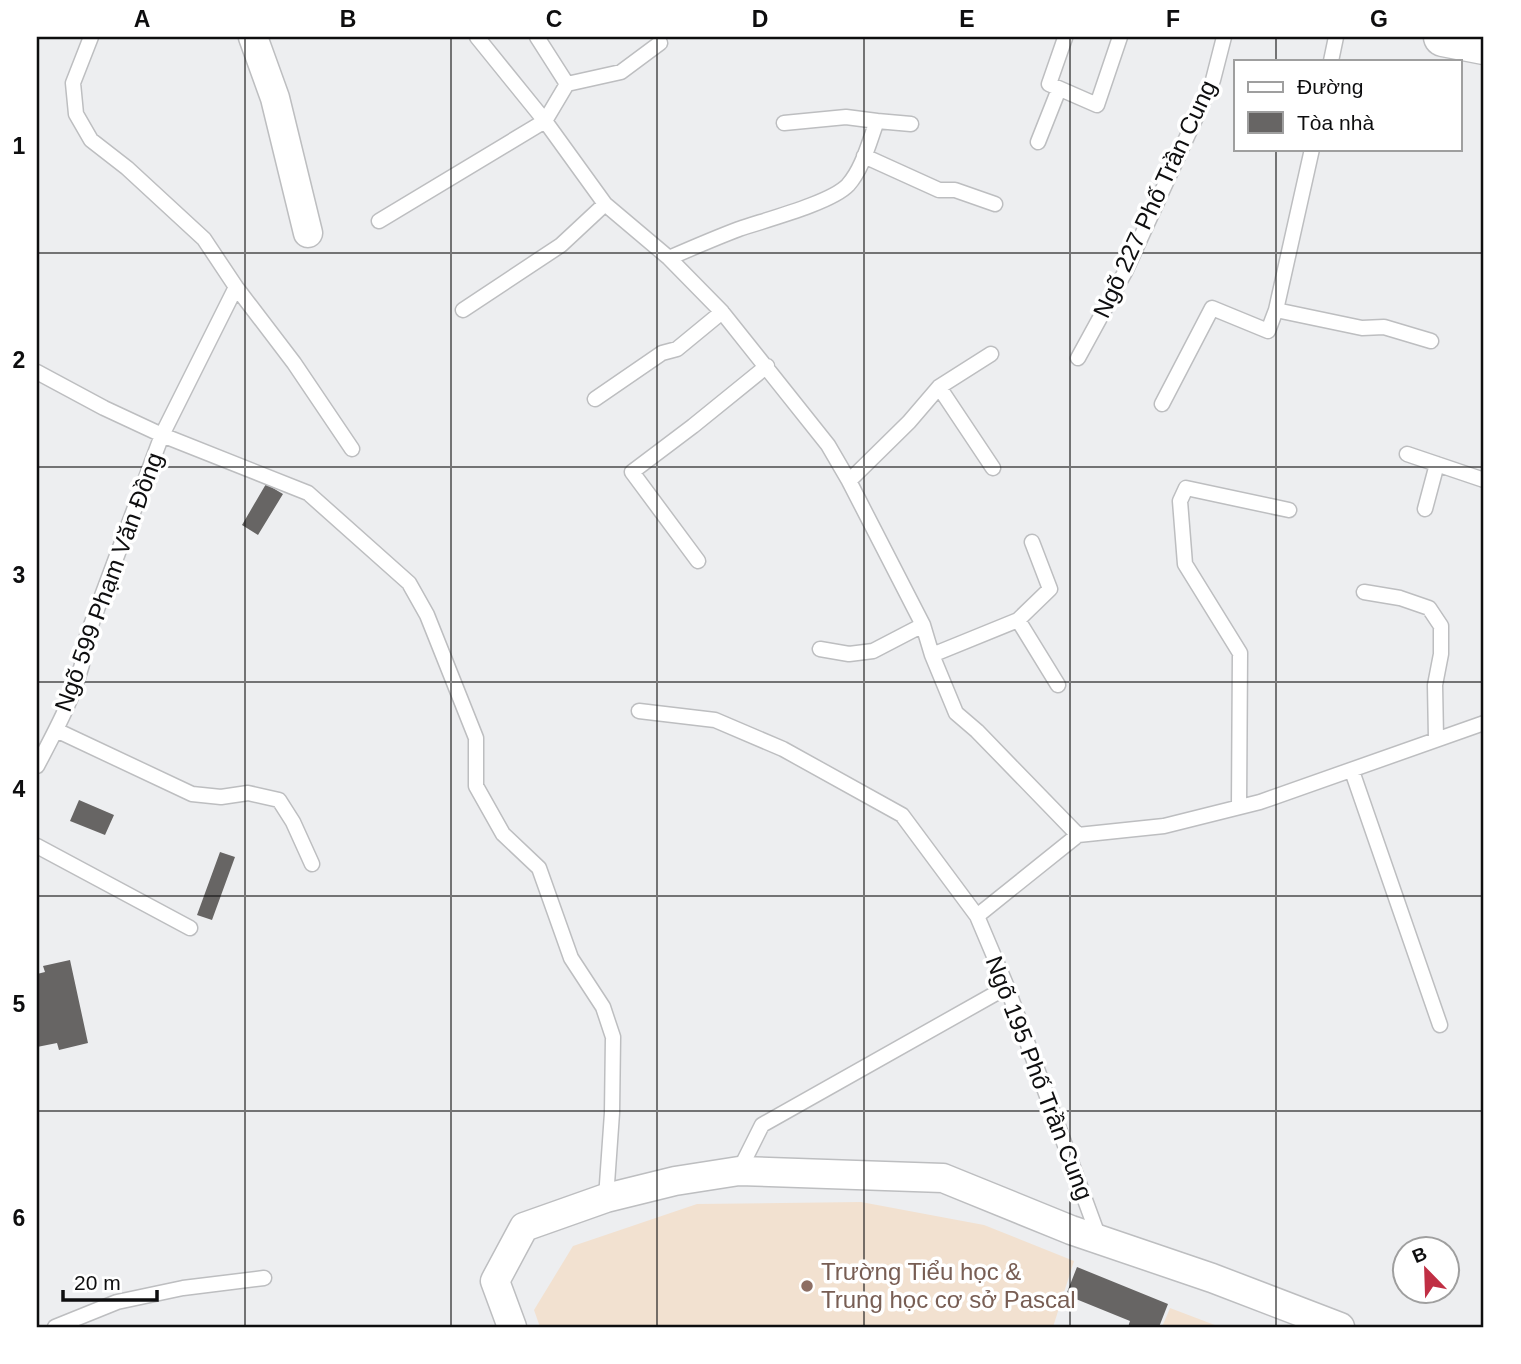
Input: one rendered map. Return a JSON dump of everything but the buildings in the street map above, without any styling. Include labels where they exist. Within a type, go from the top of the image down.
[{"type":"main road","points":[[1443,37],[1484,45]]},
{"type":"street","points":[[253,37],[275,98],[308,233]]},
{"type":"street","points":[[512,1327],[495,1281],[524,1227],[606,1198],[675,1181],[738,1171],[943,1178],[1071,1230],[1212,1278],[1340,1327]]},
{"type":"lane","points":[[91,37],[73,83],[75,114],[91,140],[127,168],[204,239],[236,287],[294,363],[352,449]]},
{"type":"lane","points":[[477,37],[545,121],[605,204],[669,258],[722,312],[828,445],[923,625],[932,655],[956,713],[977,731],[1078,835]]},
{"type":"lane","points":[[537,37],[567,84]]},
{"type":"lane","points":[[1065,38],[1049,84],[1097,105],[1120,37]]},
{"type":"lane","name":"Ngõ 227 Phố Trần Cung","points":[[1078,358],[1136,248],[1213,80],[1224,37]]},
{"type":"lane","points":[[1331,60],[1336,37]]},
{"type":"lane","points":[[379,221],[545,121],[567,84],[621,72],[660,43]]},
{"type":"lane","points":[[1038,142],[1059,89]]},
{"type":"lane","points":[[784,123],[846,117],[911,124]]},
{"type":"lane","points":[[669,258],[829,197],[846,187],[864,156],[877,121]]},
{"type":"lane","points":[[1163,404],[1212,308],[1268,331],[1276,310],[1312,150]]},
{"type":"lane","points":[[864,156],[939,190],[955,190],[995,204]]},
{"type":"lane","points":[[463,310],[561,245],[605,204]]},
{"type":"lane","name":"Ngõ 599 Phạm Văn Đồng","points":[[37,766],[56,730],[85,661],[88,636],[162,435],[236,287]]},
{"type":"lane","points":[[1276,310],[1362,328],[1384,327],[1431,341]]},
{"type":"lane","points":[[595,399],[662,353],[677,349],[722,312]]},
{"type":"lane","points":[[849,481],[909,422],[939,387],[991,354]]},
{"type":"lane","points":[[698,561],[632,472],[767,366]]},
{"type":"lane","points":[[37,372],[162,435],[308,493],[409,583],[427,615],[476,738],[476,786],[503,834],[539,869],[571,958],[603,1007],[613,1037],[612,1113],[606,1198]]},
{"type":"lane","points":[[939,387],[993,468]]},
{"type":"lane","points":[[1407,454],[1484,480]]},
{"type":"lane","points":[[1425,509],[1437,464]]},
{"type":"lane","points":[[1239,807],[1240,653],[1185,564],[1180,501],[1185,488],[1289,510]]},
{"type":"lane","points":[[932,655],[1018,620],[1049,589],[1032,542]]},
{"type":"lane","points":[[1364,592],[1400,598],[1429,608],[1441,626],[1441,654],[1435,685],[1436,738]]},
{"type":"lane","points":[[1018,620],[1058,685]]},
{"type":"lane","points":[[820,649],[849,653],[873,651],[923,625]]},
{"type":"lane","name":"Ngõ 195 Phố Trần Cung","points":[[639,710],[715,720],[783,749],[902,816],[977,916],[1007,987],[1099,1239]]},
{"type":"lane","points":[[977,916],[1078,835],[1164,826],[1260,802],[1484,723]]},
{"type":"lane","points":[[56,730],[191,794],[221,797],[248,793],[279,800],[293,822],[312,864]]},
{"type":"lane","points":[[1352,771],[1440,1025]]},
{"type":"lane","points":[[37,846],[190,928]]},
{"type":"lane","points":[[738,1171],[762,1125],[1007,987]]},
{"type":"lane","points":[[55,1327],[117,1301],[183,1288],[264,1279]]},
{"type":"shaded area","name":"Trường Tiểu học & Trung học cơ sở Pascal","points":[[861,1202],[984,1225],[1074,1261],[1053,1327],[540,1327],[534,1310],[573,1246],[697,1204]]},
{"type":"shaded area","points":[[1170,1308],[1220,1327],[1162,1327]]},
{"type":"place","name":"Trường Tiểu học & Trung học cơ sở Pascal","points":[[807,1286]]}]
